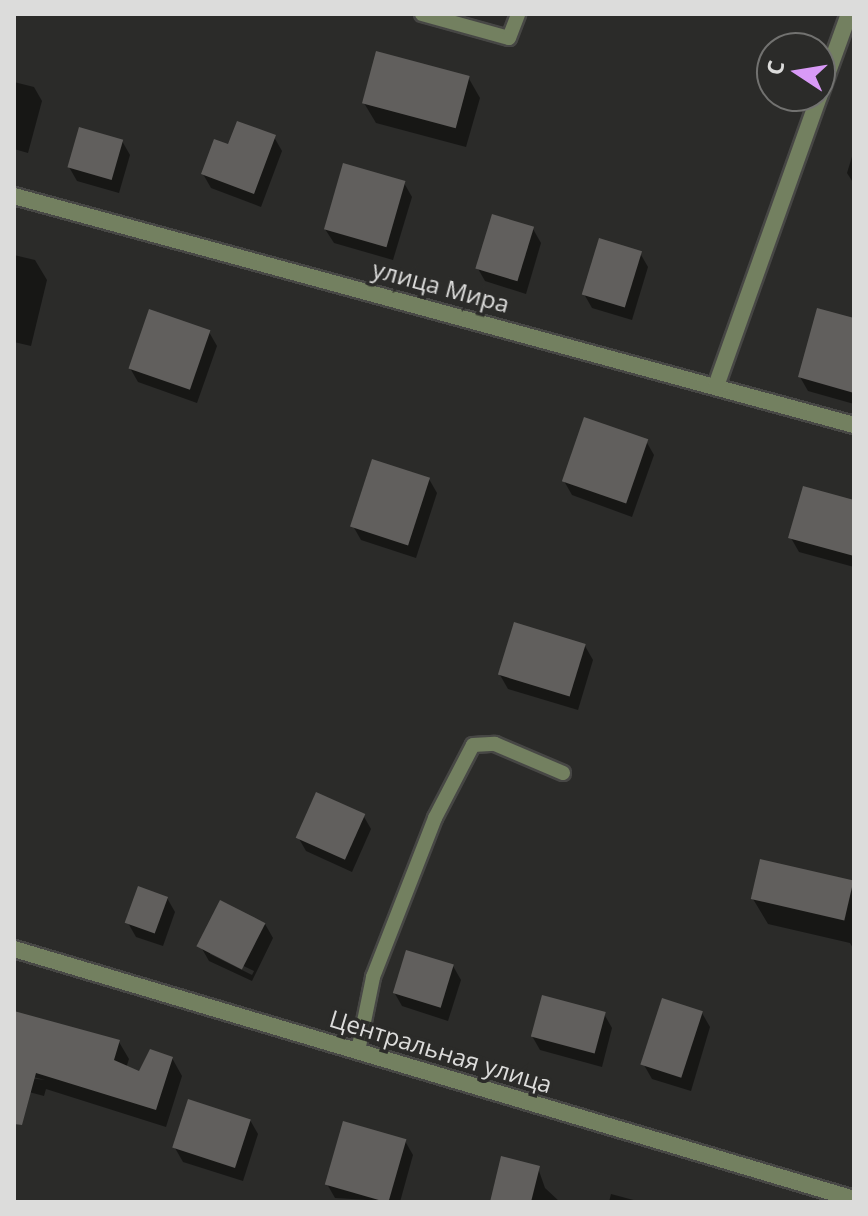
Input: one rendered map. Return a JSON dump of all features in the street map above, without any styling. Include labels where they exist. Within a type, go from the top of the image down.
[{"type":"street","points":[[836,50],[849,14]]},
{"type":"street","points":[[716,386],[814,112]]},
{"type":"street","name":"улица Мира","points":[[14,196],[854,425]]},
{"type":"street","name":"Центральная улица","points":[[14,949],[854,1199]]},
{"type":"lane","points":[[422,14],[509,38],[518,14]]},
{"type":"lane","points":[[358,1051],[373,977],[435,818],[473,745],[495,744],[563,773]]},
{"type":"building","points":[[376,51],[470,76],[456,128],[362,103]]},
{"type":"building","points":[[237,121],[276,135],[254,194],[201,174],[214,139],[228,144]]},
{"type":"building","points":[[79,127],[123,140],[112,180],[67,167]]},
{"type":"building","points":[[343,163],[405,181],[386,247],[324,229]]},
{"type":"building","points":[[492,214],[534,227],[517,281],[475,269]]},
{"type":"building","points":[[599,238],[642,251],[625,308],[582,294]]},
{"type":"building","points":[[817,308],[854,318],[854,393],[798,377]]},
{"type":"building","points":[[149,309],[210,330],[190,390],[128,369]]},
{"type":"building","points":[[584,417],[648,439],[626,503],[562,481]]},
{"type":"building","points":[[372,459],[430,478],[408,545],[350,527]]},
{"type":"building","points":[[803,486],[854,500],[854,556],[788,538]]},
{"type":"building","points":[[514,622],[586,644],[570,697],[498,675]]},
{"type":"building","points":[[316,792],[365,814],[345,860],[296,838]]},
{"type":"building","points":[[760,859],[854,881],[844,921],[751,899]]},
{"type":"building","points":[[138,886],[168,897],[155,934],[125,923]]},
{"type":"building","points":[[220,900],[265,923],[242,969],[196,946]]},
{"type":"building","points":[[406,950],[454,965],[441,1008],[393,993]]},
{"type":"building","points":[[542,995],[606,1012],[595,1054],[531,1037]]},
{"type":"building","points":[[662,998],[703,1011],[681,1078],[640,1065]]},
{"type":"building","points":[[14,1011],[120,1040],[114,1060],[139,1071],[150,1049],[173,1057],[156,1110],[36,1073],[22,1125],[14,1124]]},
{"type":"building","points":[[188,1099],[251,1119],[235,1168],[172,1148]]},
{"type":"building","points":[[343,1121],[406,1139],[388,1202],[325,1184]]},
{"type":"building","points":[[501,1156],[540,1166],[531,1202],[490,1202]]}]
